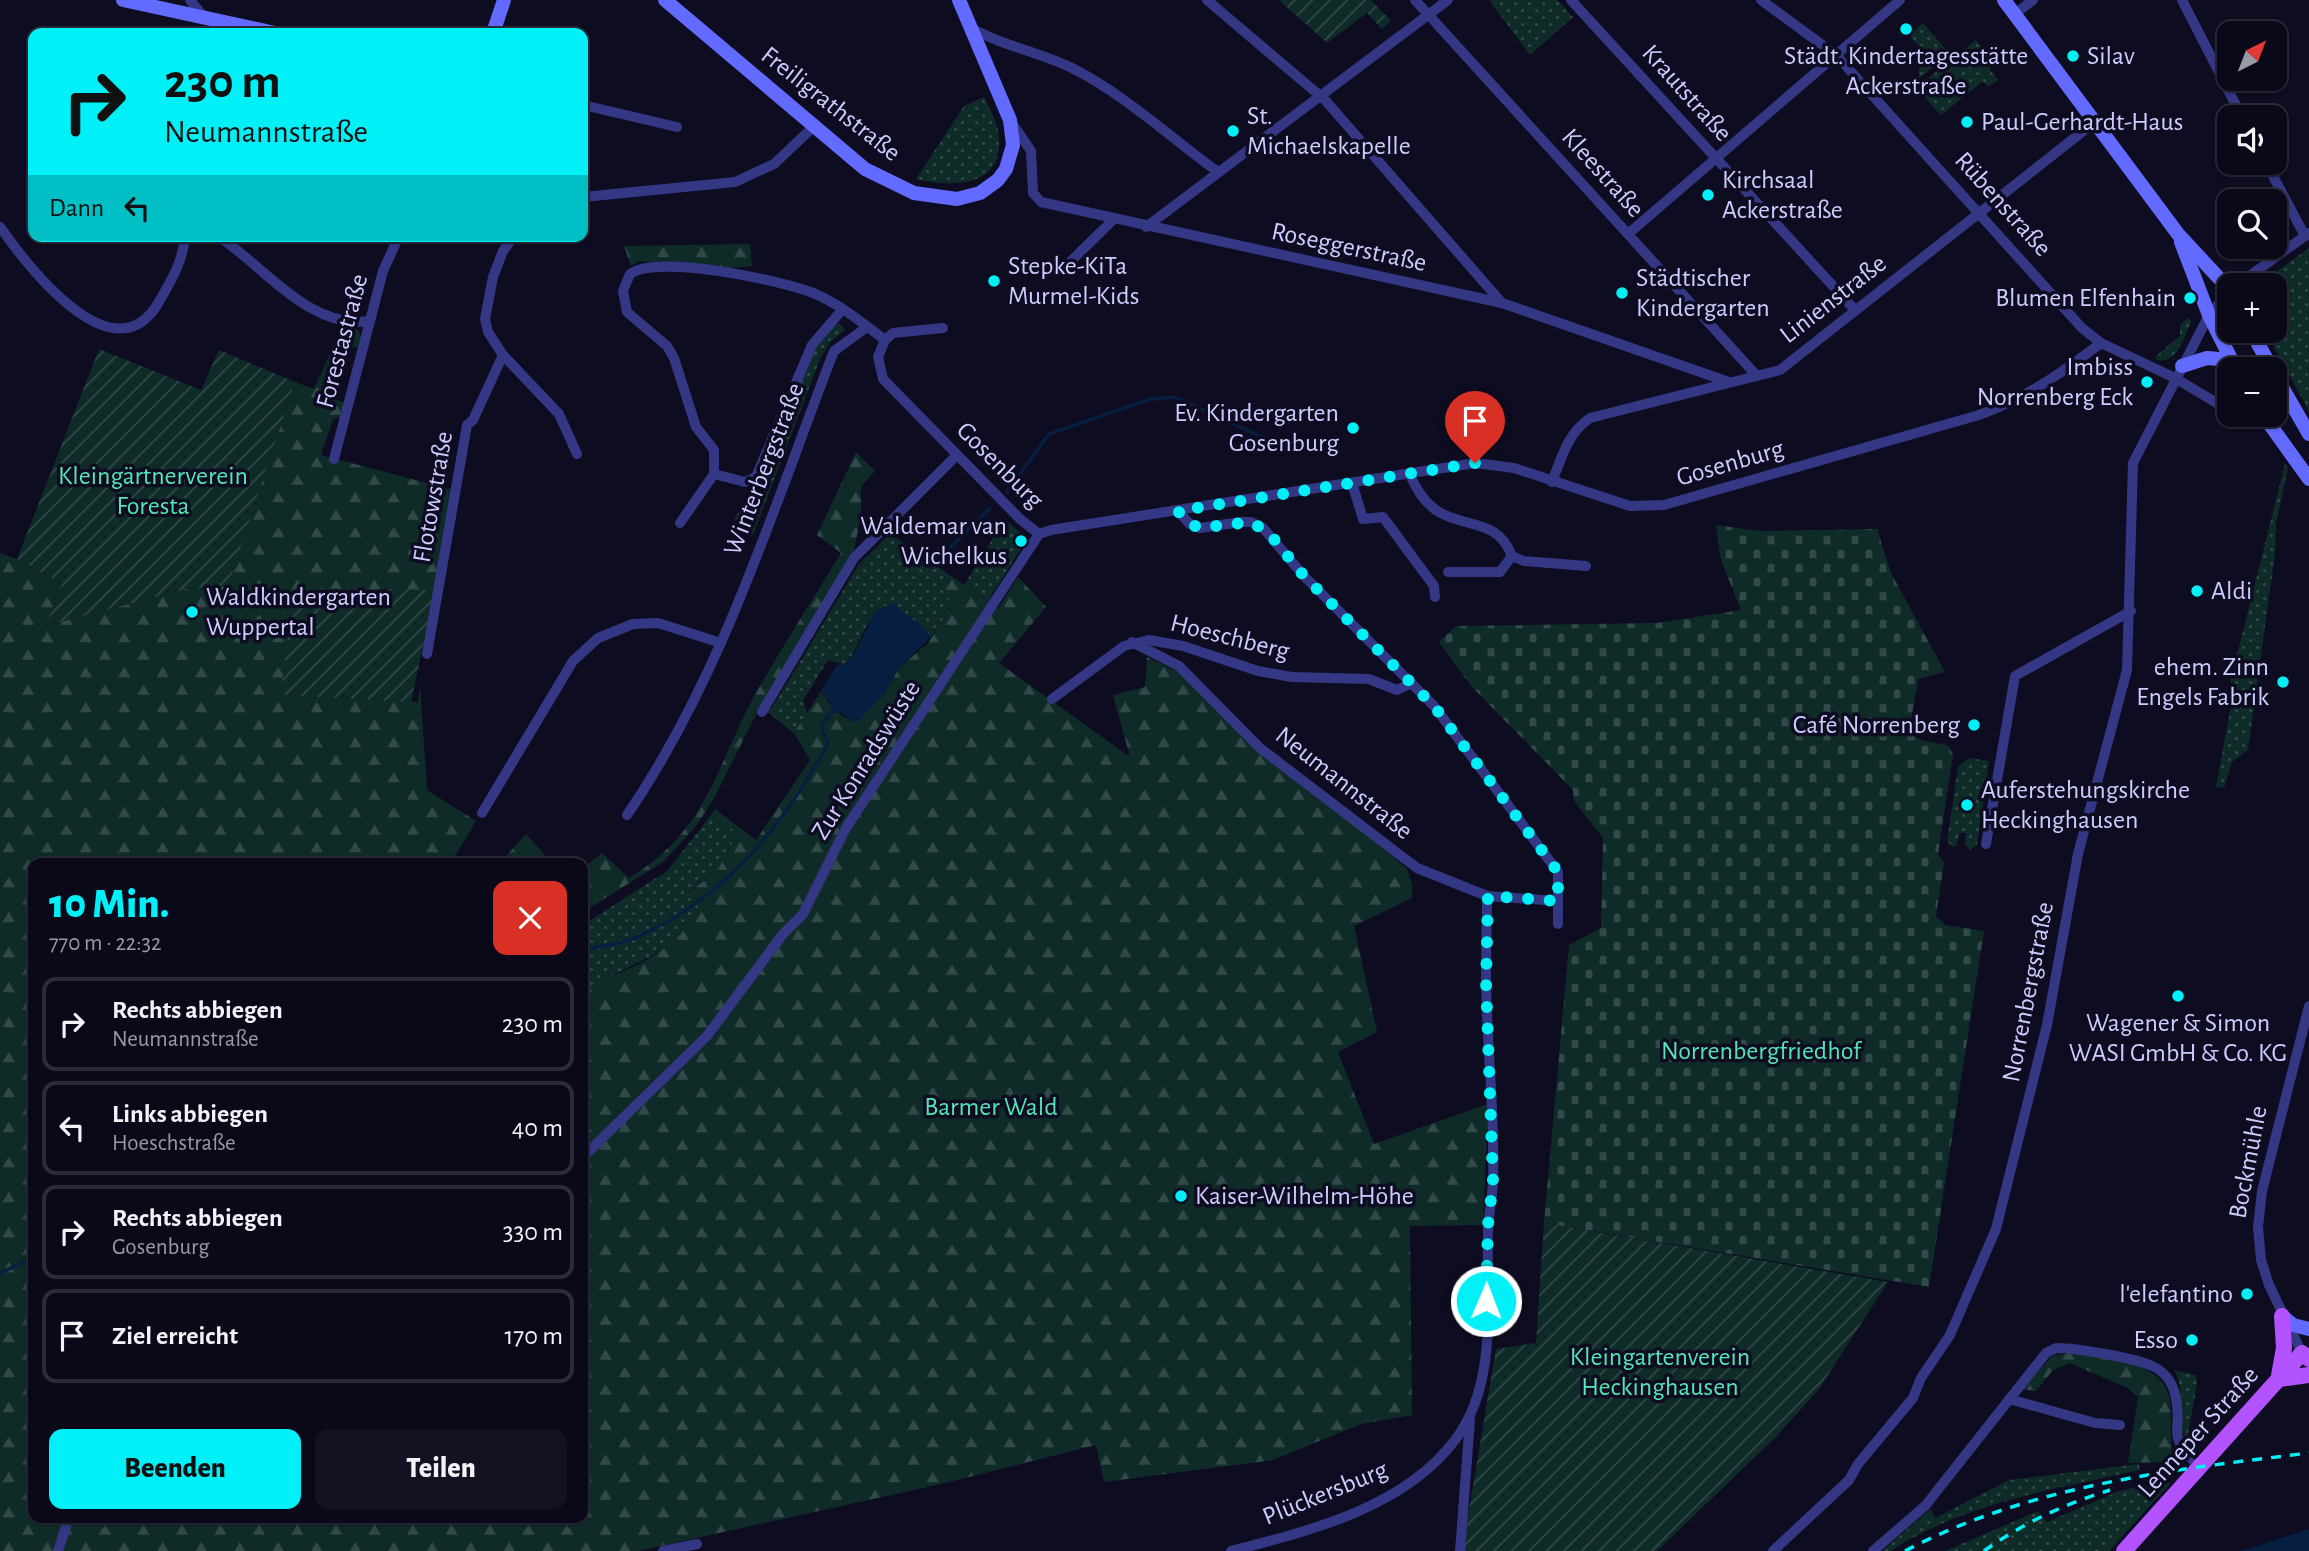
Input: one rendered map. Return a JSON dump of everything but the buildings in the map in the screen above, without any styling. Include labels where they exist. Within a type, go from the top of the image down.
[{"type":"main road","points":[[2282,1316],[2284,1348],[2279,1379],[2309,1375]]},
{"type":"main road","name":"Lenneper Straße","points":[[2124,1551],[2279,1379],[2307,1353]]},
{"type":"street","points":[[123,0],[253,28]]},
{"type":"street","points":[[190,0],[204,17]]},
{"type":"street","points":[[495,28],[504,0]]},
{"type":"street","name":"Freiligrathstraße","points":[[665,0],[814,127],[882,179],[915,193],[957,199],[990,187],[1006,169],[1013,145],[1010,120],[959,0]]},
{"type":"street","points":[[1206,0],[1320,95],[1502,303]]},
{"type":"street","name":"Kleestraße","points":[[1415,0],[1758,376]]},
{"type":"street","points":[[1146,227],[1448,0]]},
{"type":"street","name":"Krautstraße","points":[[1571,0],[1855,310]]},
{"type":"street","name":"Rübenstraße","points":[[1761,0],[1836,55],[2082,328],[2101,343],[2178,372],[2217,401]]},
{"type":"street","points":[[1776,11],[1784,0]]},
{"type":"street","points":[[1628,234],[1900,0]]},
{"type":"street","points":[[2004,0],[2178,234],[2217,276]]},
{"type":"street","points":[[2015,14],[2033,0]]},
{"type":"street","points":[[2182,0],[2236,105]]},
{"type":"street","points":[[969,27],[1082,74],[1217,172]]},
{"type":"street","points":[[588,107],[677,127]]},
{"type":"street","name":"Roseggerstraße","points":[[1010,120],[1031,151],[1033,194],[1041,202],[1502,303],[1729,382]]},
{"type":"street","name":"Linienstraße","points":[[1552,482],[1568,440],[1574,431],[1590,418],[1780,370],[2096,121]]},
{"type":"street","points":[[588,196],[735,181],[774,164],[814,127]]},
{"type":"street","points":[[2254,273],[2307,235],[2273,175]]},
{"type":"street","points":[[1069,263],[1114,219]]},
{"type":"street","points":[[0,227],[63,300],[87,319],[115,330],[141,324],[153,313],[179,266],[184,242]]},
{"type":"street","points":[[2178,234],[2209,315],[2229,357]]},
{"type":"street","points":[[226,242],[311,309],[330,319],[354,323],[370,321]]},
{"type":"street","name":"Forestastraße","points":[[334,459],[383,271],[396,242]]},
{"type":"street","points":[[511,242],[497,266],[485,320],[492,340],[503,355],[559,414],[577,454]]},
{"type":"street","points":[[680,523],[714,474],[715,450],[696,427],[674,358],[653,332],[633,320],[623,302],[623,290],[630,274],[646,267],[703,269],[793,287],[815,294],[884,340],[893,333],[943,328]]},
{"type":"street","name":"Norrenbergstraße","points":[[1773,1551],[1832,1499],[1913,1398],[1931,1361],[1950,1335],[1996,1229],[2048,1025],[2081,842],[2127,670],[2131,611],[2133,463],[2178,372],[2217,305]]},
{"type":"street","points":[[714,474],[745,482],[756,477],[812,345],[842,310]]},
{"type":"street","name":"Winterbergstraße","points":[[627,815],[664,759],[693,705],[721,643],[834,351],[867,327]]},
{"type":"street","name":"Gosenburg","points":[[884,340],[878,357],[883,379],[1039,534],[1475,463],[1514,468],[1630,506],[1664,505],[2016,401],[2045,385],[2101,343]]},
{"type":"street","name":"Flotowstraße","points":[[427,654],[467,425],[473,419],[503,355]]},
{"type":"street","points":[[2178,372],[2207,358],[2217,361]]},
{"type":"street","points":[[2287,396],[2309,434]]},
{"type":"street","points":[[2271,427],[2309,480]]},
{"type":"street","points":[[762,712],[854,558],[957,455]]},
{"type":"street","points":[[1409,473],[1417,490],[1438,512],[1487,527],[1503,541],[1512,556],[1524,561],[1586,566]]},
{"type":"street","points":[[1352,483],[1363,519],[1383,517],[1434,586],[1435,597]]},
{"type":"street","points":[[1178,511],[1190,524],[1200,528],[1241,522],[1251,522],[1263,528],[1304,576],[1412,683],[1450,725],[1558,872],[1558,924]]},
{"type":"street","name":"Zur Konradswüste","points":[[588,1152],[707,1036],[783,934],[803,914],[846,828],[1039,534]]},
{"type":"street","points":[[1448,572],[1500,572],[1512,556]]},
{"type":"street","points":[[1986,844],[2015,676],[2131,611]]},
{"type":"street","points":[[482,813],[573,661],[598,638],[633,624],[658,623],[721,643]]},
{"type":"street","name":"Hoeschberg","points":[[1052,699],[1132,642],[1160,641],[1258,671],[1292,677],[1369,679],[1396,690],[1412,683]]},
{"type":"street","name":"Neumannstraße","points":[[1132,642],[1179,666],[1260,748],[1417,868],[1488,896],[1558,901]]},
{"type":"street","name":"Plückersburg","points":[[1231,1551],[1324,1524],[1405,1486],[1432,1466],[1471,1417],[1482,1377],[1485,1352],[1488,1225],[1493,1181],[1486,982],[1488,896]]},
{"type":"street","name":"Bockmühle","points":[[2307,1353],[2282,1316],[2261,1260],[2259,1207],[2309,1006]]},
{"type":"street","points":[[2282,1316],[2293,1325],[2309,1329]]},
{"type":"street","points":[[1873,1551],[1925,1506],[2046,1353],[2056,1349],[2152,1366],[2171,1380],[2176,1397],[2175,1436],[2179,1446],[2199,1467]]},
{"type":"street","points":[[2009,1399],[2095,1423],[2120,1425]]},
{"type":"street","points":[[1460,1551],[1471,1417]]},
{"type":"street","points":[[58,1551],[67,1523]]},
{"type":"street","points":[[663,1551],[697,1544]]},
{"type":"green space","points":[[1279,0],[1371,0],[1391,21],[1382,29],[1367,13],[1327,43]]},
{"type":"green space","points":[[1489,0],[1557,0],[1573,17],[1530,55]]},
{"type":"green space","points":[[1923,23],[1950,54],[1919,78],[1919,60],[1925,54],[1909,35]]},
{"type":"green space","points":[[1976,40],[1990,60],[1990,70],[1998,80],[1989,86],[1982,82],[1941,115],[1925,98],[1922,83]]},
{"type":"green space","points":[[984,97],[999,133],[998,155],[992,167],[983,176],[971,181],[943,183],[916,179],[964,106]]},
{"type":"green space","points":[[750,244],[752,266],[724,269],[639,261],[631,266],[624,246]]},
{"type":"green space","points":[[2309,248],[2309,411],[2287,371],[2287,357],[2279,357],[2272,343],[2287,343],[2287,273],[2275,273]]},
{"type":"green space","points":[[2189,317],[2191,322],[2179,349],[2170,358],[2156,360],[2156,356],[2180,336],[2180,325]]},
{"type":"green space","points":[[839,323],[845,330],[830,342],[820,359],[753,535],[734,519],[760,478],[799,378],[811,355],[824,336]]},
{"type":"green space","name":"Barmer Wald","points":[[343,325],[358,330],[361,336],[359,347],[347,348],[334,399],[345,403],[341,417],[333,419],[321,455],[453,490],[435,590],[280,695],[418,702],[420,684],[427,790],[476,821],[454,858],[28,858],[28,1523],[588,1523],[588,987],[650,958],[679,936],[698,907],[688,893],[717,871],[738,833],[711,815],[715,809],[756,840],[810,760],[794,733],[821,691],[835,711],[853,722],[885,692],[899,668],[928,643],[953,605],[941,586],[947,573],[998,608],[1018,577],[1046,607],[999,663],[1130,757],[1113,695],[1145,687],[1147,657],[1181,673],[1407,869],[1412,884],[1412,898],[1354,926],[1377,1032],[1338,1052],[1374,1144],[1488,1104],[1483,1225],[1410,1226],[1412,1415],[1361,1424],[1273,1460],[1104,1482],[1096,1445],[945,1483],[638,1551],[0,1551],[0,553],[17,559],[62,584],[45,626],[185,589],[227,586],[295,382],[314,389]]},
{"type":"green space","name":"Kleingärtnerverein Foresta","points":[[99,349],[201,390],[219,350],[295,382],[228,586],[185,589],[45,626],[62,584],[17,559]]},
{"type":"green space","points":[[856,452],[875,471],[861,487],[861,515],[854,550],[762,703],[713,800],[696,826],[663,862],[588,909],[588,864],[602,853],[629,878],[656,859],[678,838],[695,816],[760,686],[841,553],[817,535]]},
{"type":"green space","points":[[2285,464],[2288,469],[2276,523],[2275,554],[2248,750],[2232,762],[2224,788],[2216,787],[2235,684],[2230,683]]},
{"type":"green space","points":[[1005,519],[1027,539],[988,601],[964,585]]},
{"type":"green space","name":"Norrenbergfriedhof","points":[[1716,525],[1759,531],[1877,529],[1891,573],[1945,672],[1918,679],[1909,732],[1920,740],[1947,745],[1953,754],[1938,854],[1944,863],[1936,916],[1945,925],[1984,931],[1929,1287],[1544,1223],[1569,945],[1601,928],[1603,838],[1574,801],[1573,790],[1472,687],[1439,642],[1456,626],[1657,623],[1741,610],[1721,560]]},
{"type":"green space","points":[[890,534],[947,573],[941,586],[953,605],[931,637],[889,605],[881,609],[869,622],[845,665],[828,660],[803,701],[807,713],[794,733],[766,711],[773,706],[859,564]]},
{"type":"green space","points":[[295,588],[435,590],[411,702],[280,695]]},
{"type":"green space","points":[[1969,758],[1989,761],[1977,845],[1970,850],[1965,844],[1966,833],[1960,833],[1956,846],[1953,847],[1947,841],[1958,767]]},
{"type":"green space","points":[[711,815],[738,833],[717,871],[688,892],[699,907],[693,922],[674,944],[612,976],[588,1031],[588,922],[667,871]]},
{"type":"green space","points":[[526,834],[548,858],[504,858]]},
{"type":"green space","name":"Kleingartenverein Heckinghausen","points":[[1544,1223],[1888,1282],[1819,1389],[1776,1437],[1657,1551],[1462,1551],[1496,1349],[1536,1343]]},
{"type":"green space","points":[[2070,1353],[2131,1364],[2157,1377],[2166,1388],[2170,1402],[2173,1462],[2128,1463],[2138,1397],[2126,1387],[2069,1363],[2053,1370],[2036,1391],[2022,1389],[2052,1356]]},
{"type":"green space","points":[[2174,1370],[2196,1375],[2197,1384],[2187,1440],[2181,1424],[2180,1387]]},
{"type":"green space","points":[[2139,1464],[2140,1470],[2043,1491],[1980,1509],[1919,1535],[1890,1551],[1882,1551],[1931,1509],[1935,1518],[2009,1480]]},
{"type":"green space","points":[[2171,1483],[2109,1551],[1945,1551],[2038,1511],[2047,1522],[2119,1491]]},
{"type":"water","points":[[895,603],[931,637],[899,668],[885,692],[858,722],[853,722],[839,711],[830,714],[831,703],[821,691],[837,665],[845,665],[857,649],[875,611]]},
{"type":"water","points":[[2309,1529],[2309,1551],[2241,1551]]},
{"type":"waterway","points":[[1007,492],[1049,434],[1151,399],[1175,397],[1277,444],[1294,440]]},
{"type":"waterway","points":[[931,567],[990,508]]},
{"type":"waterway","points":[[588,949],[635,938],[667,922],[696,903],[748,857],[791,803],[828,743],[821,727],[833,710]]},
{"type":"waterway","points":[[0,1273],[28,1260]]},
{"type":"railway","points":[[1905,1551],[2002,1510],[2052,1495],[2153,1474],[2309,1453]]},
{"type":"railway","points":[[1984,1551],[2045,1515],[2110,1490]]},
{"type":"place","name":"Städt. Kindertagesstätte Ackerstraße","points":[[1906,29]]},
{"type":"place","name":"Silav","points":[[2073,56]]},
{"type":"place","name":"Paul-Gerhardt-Haus","points":[[1967,122]]},
{"type":"place","name":"St. Michaelskapelle","points":[[1233,131]]},
{"type":"place","name":"Kirchsaal Ackerstraße","points":[[1708,195]]},
{"type":"place","name":"Stepke-KiTa Murmel-Kids","points":[[994,281]]},
{"type":"place","name":"Städtischer Kindergarten","points":[[1622,293]]},
{"type":"place","name":"Blumen Elfenhain","points":[[2190,298]]},
{"type":"place","name":"Imbiss Norrenberg Eck","points":[[2147,382]]},
{"type":"place","name":"Ev. Kindergarten Gosenburg","points":[[1353,428]]},
{"type":"place","name":"Waldemar van Wichelkus","points":[[1021,541]]},
{"type":"place","name":"Aldi","points":[[2197,591]]},
{"type":"place","name":"Waldkindergarten Wuppertal","points":[[192,612]]},
{"type":"place","name":"ehem. Zinn Engels Fabrik","points":[[2283,682]]},
{"type":"place","name":"Café Norrenberg","points":[[1974,725]]},
{"type":"place","name":"Auferstehungskirche Heckinghausen","points":[[1967,805]]},
{"type":"place","name":"Wagener & Simon WASI GmbH & Co. KG","points":[[2178,996]]},
{"type":"place","name":"Kaiser-Wilhelm-Höhe","points":[[1181,1196]]},
{"type":"place","name":"l'elefantino","points":[[2247,1294]]},
{"type":"place","name":"Esso","points":[[2192,1340]]},
{"type":"route","points":[[1475,463],[1178,511],[1190,524],[1200,528],[1251,522],[1269,533],[1304,576],[1434,706],[1558,872],[1558,901],[1488,896],[1486,982],[1493,1181],[1488,1225],[1486,1301]]}]
